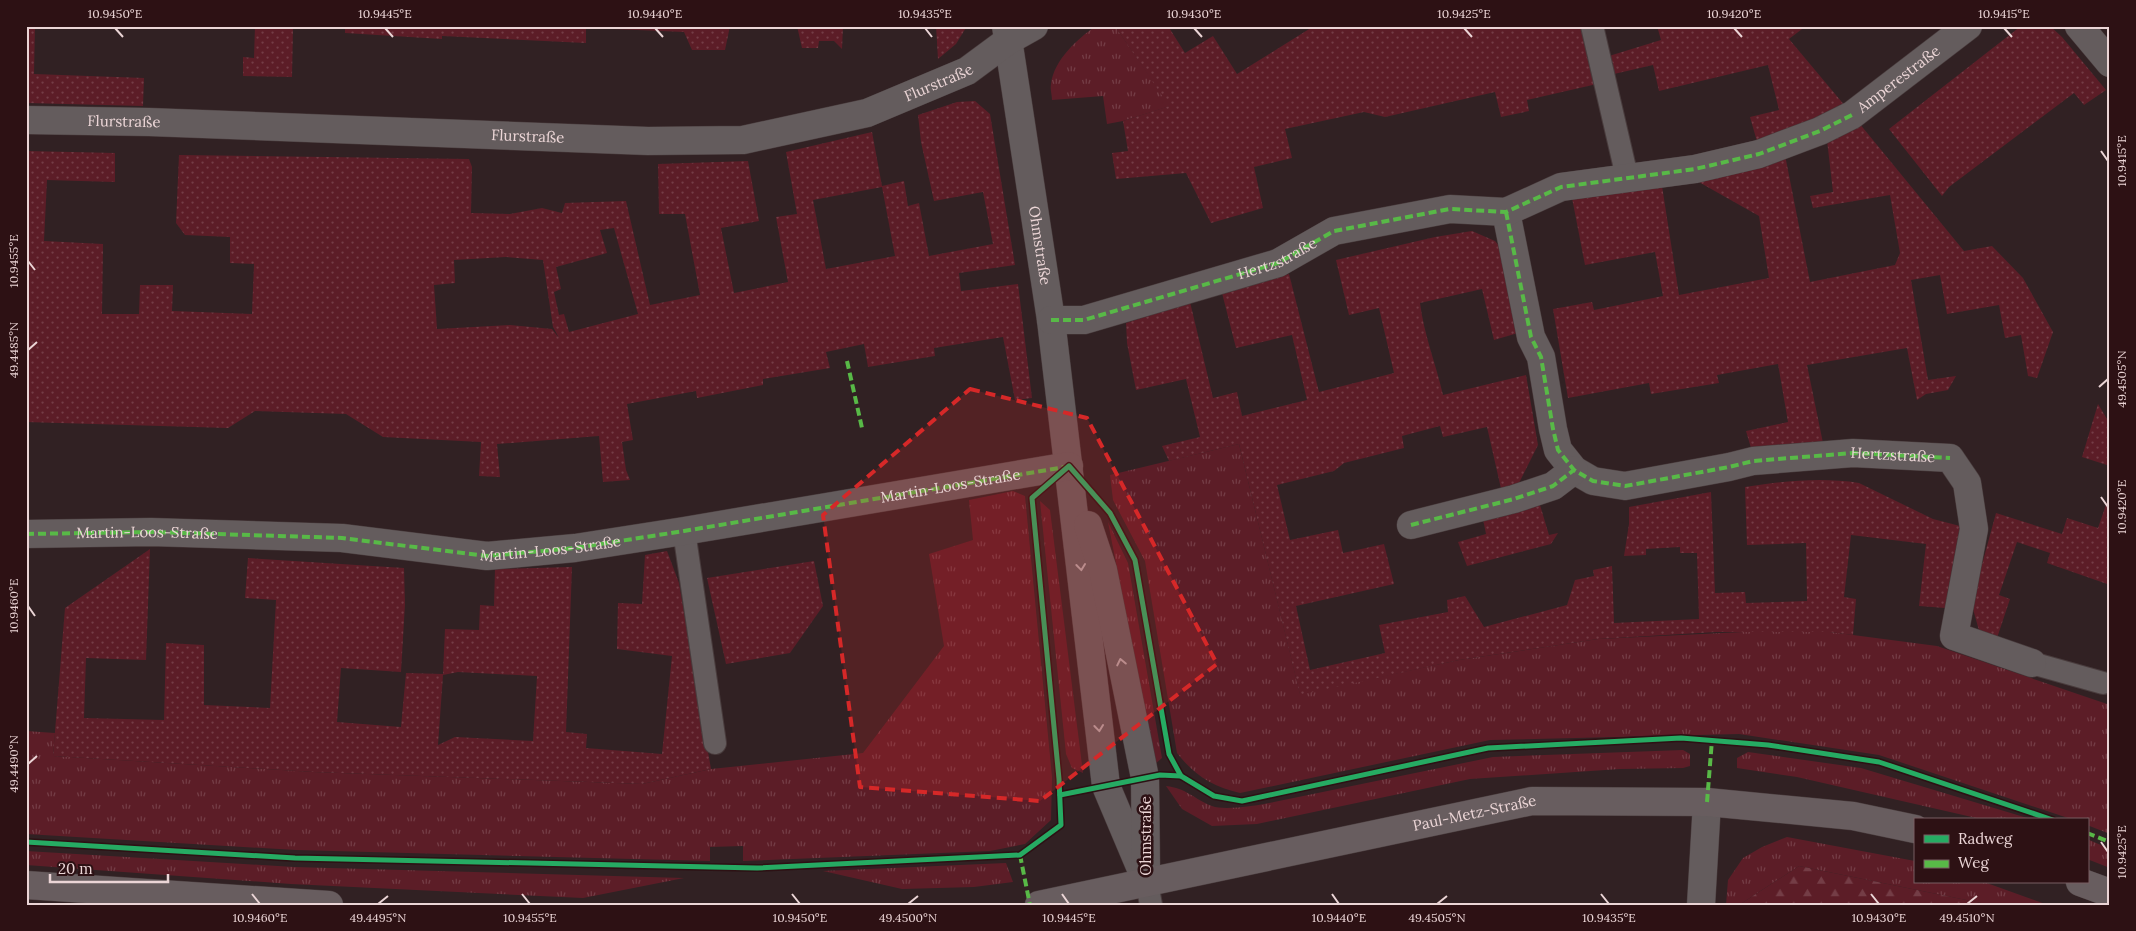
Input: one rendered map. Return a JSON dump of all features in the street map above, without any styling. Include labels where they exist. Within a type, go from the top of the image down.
[{"type":"street","name":"Flurstraße","points":[[26,120],[149,122],[638,140],[743,140],[867,113],[967,71],[1008,33],[1034,26]]},
{"type":"street","name":"Amperestraße","points":[[1852,115],[1968,26]]},
{"type":"street","points":[[2079,26],[2110,63]]},
{"type":"street","name":"Ohmstraße","points":[[1008,33],[1051,320],[1106,786],[1149,894]]},
{"type":"street","name":"Hertzstraße","points":[[1051,320],[1084,320],[1278,263],[1334,230],[1450,209],[1506,212],[1561,187],[1695,169],[1759,154],[1820,131],[1852,115]]},
{"type":"street","name":"Hertzstraße","points":[[1506,212],[1530,338],[1541,357],[1558,450],[1574,470],[1593,480],[1625,486],[1753,461],[1853,453],[1950,458],[1967,483],[1974,529],[1954,636],[2032,663]]},
{"type":"street","name":"Ohmstraße","points":[[1069,466],[1102,570],[1145,778],[1149,894]]},
{"type":"street","name":"Martin-Loos-Straße","points":[[26,534],[151,532],[342,538],[487,556],[575,548],[1069,466]]},
{"type":"street","points":[[1411,525],[1514,499],[1553,486],[1574,470]]},
{"type":"street","name":"Paul-Metz-Straße","points":[[1039,905],[1149,894],[1532,801],[1706,802],[1853,816],[1914,829]]},
{"type":"street","points":[[1701,905],[1706,802]]},
{"type":"street","points":[[2085,884],[2110,893]]},
{"type":"street","points":[[26,885],[329,905]]},
{"type":"lane","points":[[1592,26],[1627,177]]},
{"type":"lane","points":[[684,531],[715,743]]},
{"type":"lane","points":[[2032,663],[2103,683]]},
{"type":"highlighted area","points":[[970,389],[1087,418],[1217,664],[1040,801],[860,787],[823,515]]},
{"type":"green space","points":[[26,26],[35,26],[34,74],[144,78],[143,106],[26,103]]},
{"type":"green space","points":[[255,26],[293,26],[292,77],[243,76],[243,57],[254,58]]},
{"type":"green space","points":[[345,26],[586,26],[586,43],[442,36],[442,39],[345,33]]},
{"type":"green space","points":[[614,26],[730,26],[725,50],[692,50],[684,32],[614,29]]},
{"type":"green space","points":[[797,26],[843,26],[842,49],[834,41],[819,41],[818,48],[802,48]]},
{"type":"green space","points":[[936,26],[967,26],[956,44],[938,59]]},
{"type":"green space","points":[[1096,26],[1115,26],[1170,106],[1123,121],[1107,124],[1103,96],[1052,100],[1051,84],[1057,67],[1074,44]]},
{"type":"green space","points":[[1115,26],[1168,26],[1185,53],[1213,36],[1237,74],[1314,26],[1580,26],[1597,84],[1527,100],[1529,111],[1501,117],[1495,92],[1385,117],[1364,112],[1285,129],[1292,158],[1254,167],[1263,208],[1211,223],[1186,173],[1116,179],[1112,153],[1128,151],[1123,121],[1169,106]]},
{"type":"green space","points":[[1657,26],[1806,26],[1789,39],[1846,107],[1758,145],[1750,117],[1779,110],[1768,65],[1659,91],[1653,65],[1614,74],[1609,56],[1661,40]]},
{"type":"green space","points":[[2021,26],[2050,26],[2062,37],[2106,90],[2084,105],[2074,93],[1949,187],[1942,196],[1889,129]]},
{"type":"green space","points":[[975,101],[990,114],[1015,265],[959,273],[961,291],[1018,284],[1032,398],[1015,400],[1003,337],[934,348],[935,356],[868,367],[864,344],[826,352],[830,368],[763,379],[763,385],[697,398],[696,391],[627,404],[633,440],[622,442],[626,470],[630,480],[603,482],[599,436],[497,444],[500,477],[479,476],[481,442],[383,437],[346,414],[255,411],[228,428],[26,422],[26,151],[115,153],[115,182],[47,180],[44,241],[103,244],[102,314],[139,314],[140,285],[173,285],[172,311],[252,314],[254,264],[230,263],[230,237],[185,235],[176,223],[179,155],[469,159],[472,167],[471,213],[510,214],[542,208],[562,213],[565,203],[626,201],[650,305],[700,295],[685,214],[659,214],[658,164],[748,161],[759,221],[721,228],[734,293],[788,282],[776,217],[797,214],[786,152],[872,132],[882,186],[904,181],[908,206],[919,203],[929,256],[993,244],[983,192],[934,201],[921,142],[918,115],[957,102]],"holes":[[[882,187],[895,256],[826,269],[813,200]],[[614,228],[638,314],[569,332],[564,314],[559,315],[554,292],[561,289],[556,267],[607,253],[600,230]],[[506,257],[543,260],[553,327],[559,338],[552,329],[510,325],[437,329],[434,285],[455,283],[454,260]]]},
{"type":"green space","points":[[1859,123],[1964,251],[1992,246],[2023,278],[2053,332],[2037,378],[2028,376],[2021,335],[2005,338],[1999,305],[1947,314],[1940,275],[1911,280],[1928,380],[1956,376],[1948,390],[1926,394],[1917,400],[1907,348],[1807,365],[1823,443],[1751,448],[1746,431],[1788,422],[1778,364],[1717,375],[1719,383],[1651,394],[1649,383],[1568,398],[1553,309],[1592,302],[1594,310],[1663,296],[1655,252],[1585,265],[1572,198],[1662,186],[1679,295],[1769,278],[1759,216],[1697,181],[1785,155],[1810,282],[1895,265],[1900,253],[1890,195],[1813,208],[1810,196],[1833,192],[1827,140]]},
{"type":"green space","points":[[1472,231],[1495,241],[1504,252],[1518,333],[1494,340],[1482,289],[1420,303],[1424,327],[1443,395],[1526,375],[1538,445],[1516,489],[1502,493],[1487,427],[1443,437],[1440,426],[1402,436],[1404,448],[1344,463],[1334,471],[1277,485],[1290,540],[1338,530],[1343,553],[1384,544],[1394,584],[1296,606],[1310,670],[1385,653],[1379,625],[1448,612],[1447,600],[1465,596],[1484,627],[1567,605],[1575,580],[1594,576],[1593,570],[1612,566],[1614,623],[1699,619],[1697,553],[1680,553],[1680,547],[1646,549],[1646,555],[1624,556],[1629,524],[1629,507],[1711,492],[1715,593],[1745,592],[1746,603],[1807,601],[1806,543],[1747,545],[1745,487],[1773,483],[1831,480],[1859,483],[1933,519],[1960,526],[1945,608],[1919,606],[1926,544],[1851,535],[1844,597],[1856,599],[1853,635],[1830,632],[1716,632],[1598,639],[1459,660],[1300,695],[1239,444],[1169,461],[1162,446],[1200,437],[1186,379],[1136,390],[1127,343],[1126,323],[1190,302],[1213,398],[1237,392],[1242,416],[1307,400],[1292,335],[1236,348],[1222,293],[1289,274],[1319,392],[1394,373],[1379,308],[1349,315],[1336,260],[1435,237]]},
{"type":"green space","points":[[2098,404],[2110,424],[2110,466],[2082,457]]},
{"type":"green space","points":[[1239,444],[1300,694],[1459,660],[1598,639],[1743,632],[1830,632],[1937,646],[2110,705],[2110,834],[2088,825],[2088,818],[2068,818],[1879,755],[1739,734],[1490,740],[1240,793],[1221,787],[1197,774],[1177,753],[1145,561],[1113,500],[1110,475]]},
{"type":"green space","points":[[1013,491],[1025,496],[1052,777],[1051,820],[1025,844],[990,851],[743,861],[743,846],[710,847],[710,861],[296,850],[26,834],[26,731],[55,733],[53,756],[313,772],[642,784],[711,769],[863,753],[944,646],[929,554],[973,540],[969,500]]},
{"type":"green space","points":[[2110,493],[2110,585],[2047,563],[2050,553],[2017,542],[1999,595],[2010,599],[1997,638],[1980,634],[1973,609],[1981,568],[1996,513],[2062,534],[2067,518],[2098,528]]},
{"type":"green space","points":[[1040,501],[1050,510],[1083,773],[1072,768],[1066,754]]},
{"type":"green space","points":[[1540,505],[1549,535],[1558,533],[1551,544],[1467,566],[1458,542],[1486,534],[1483,519]]},
{"type":"green space","points":[[1108,522],[1128,563],[1162,758],[1155,764]]},
{"type":"green space","points":[[150,549],[146,660],[86,658],[84,718],[164,720],[166,643],[204,645],[204,705],[270,708],[276,600],[245,598],[248,558],[404,568],[405,604],[401,672],[341,668],[337,722],[401,727],[406,673],[443,674],[445,629],[479,630],[480,605],[494,606],[495,569],[572,567],[566,732],[587,734],[586,748],[662,754],[672,656],[617,649],[618,603],[642,604],[645,555],[667,551],[679,583],[711,769],[642,784],[313,772],[53,756],[65,608]],"holes":[[[458,672],[537,676],[533,741],[455,737],[438,745],[443,675]]]},
{"type":"green space","points":[[814,561],[823,606],[790,653],[726,664],[707,578]]},
{"type":"green space","points":[[1683,750],[1690,754],[1690,766],[1683,768],[1620,769],[1470,779],[1257,824],[1212,826],[1182,809],[1166,786],[1185,791],[1212,806],[1234,808],[1268,803],[1493,757]]},
{"type":"green space","points":[[1748,752],[1861,768],[2027,818],[1976,818],[1797,777],[1737,768],[1737,758]]},
{"type":"green space","points":[[1787,837],[1914,861],[1914,884],[1990,884],[2048,905],[1991,905],[1799,866],[1739,905],[1726,905],[1728,880],[1743,858],[1762,847]]},
{"type":"green space","points":[[2088,839],[2110,849],[2110,868],[2088,859]]},
{"type":"green space","points":[[26,851],[294,867],[684,878],[583,898],[291,884],[26,865]]},
{"type":"green space","points":[[1006,863],[1013,882],[974,887],[902,889],[823,871]]},
{"type":"green space","points":[[1799,866],[1991,905],[1739,905]]},
{"type":"marked path","points":[[1051,320],[1084,320],[1278,263],[1334,231],[1450,209],[1506,212],[1561,187],[1695,169],[1759,154],[1820,131],[1852,115]]},
{"type":"marked path","points":[[1506,212],[1531,337],[1541,357],[1558,450],[1574,470],[1593,481],[1625,486],[1753,461],[1853,453],[1950,458]]},
{"type":"marked path","points":[[847,361],[862,428]]},
{"type":"marked path","points":[[26,534],[151,532],[342,538],[487,556],[575,548],[1065,467]]},
{"type":"marked path","points":[[1411,525],[1514,499],[1553,486],[1574,470]]},
{"type":"marked path","points":[[1707,802],[1712,740]]},
{"type":"marked path","points":[[2088,833],[2110,842]]},
{"type":"marked path","points":[[1020,855],[1030,905]]},
{"type":"cycle path","points":[[26,842],[295,858],[757,868],[1020,855],[1061,825],[1059,779],[1032,498],[1069,466],[1110,513],[1135,560],[1169,754],[1181,776]]},
{"type":"cycle path","points":[[1060,795],[1160,775],[1181,776],[1214,796],[1242,801],[1488,748],[1681,738],[1768,745],[1879,762],[2047,818]]}]
